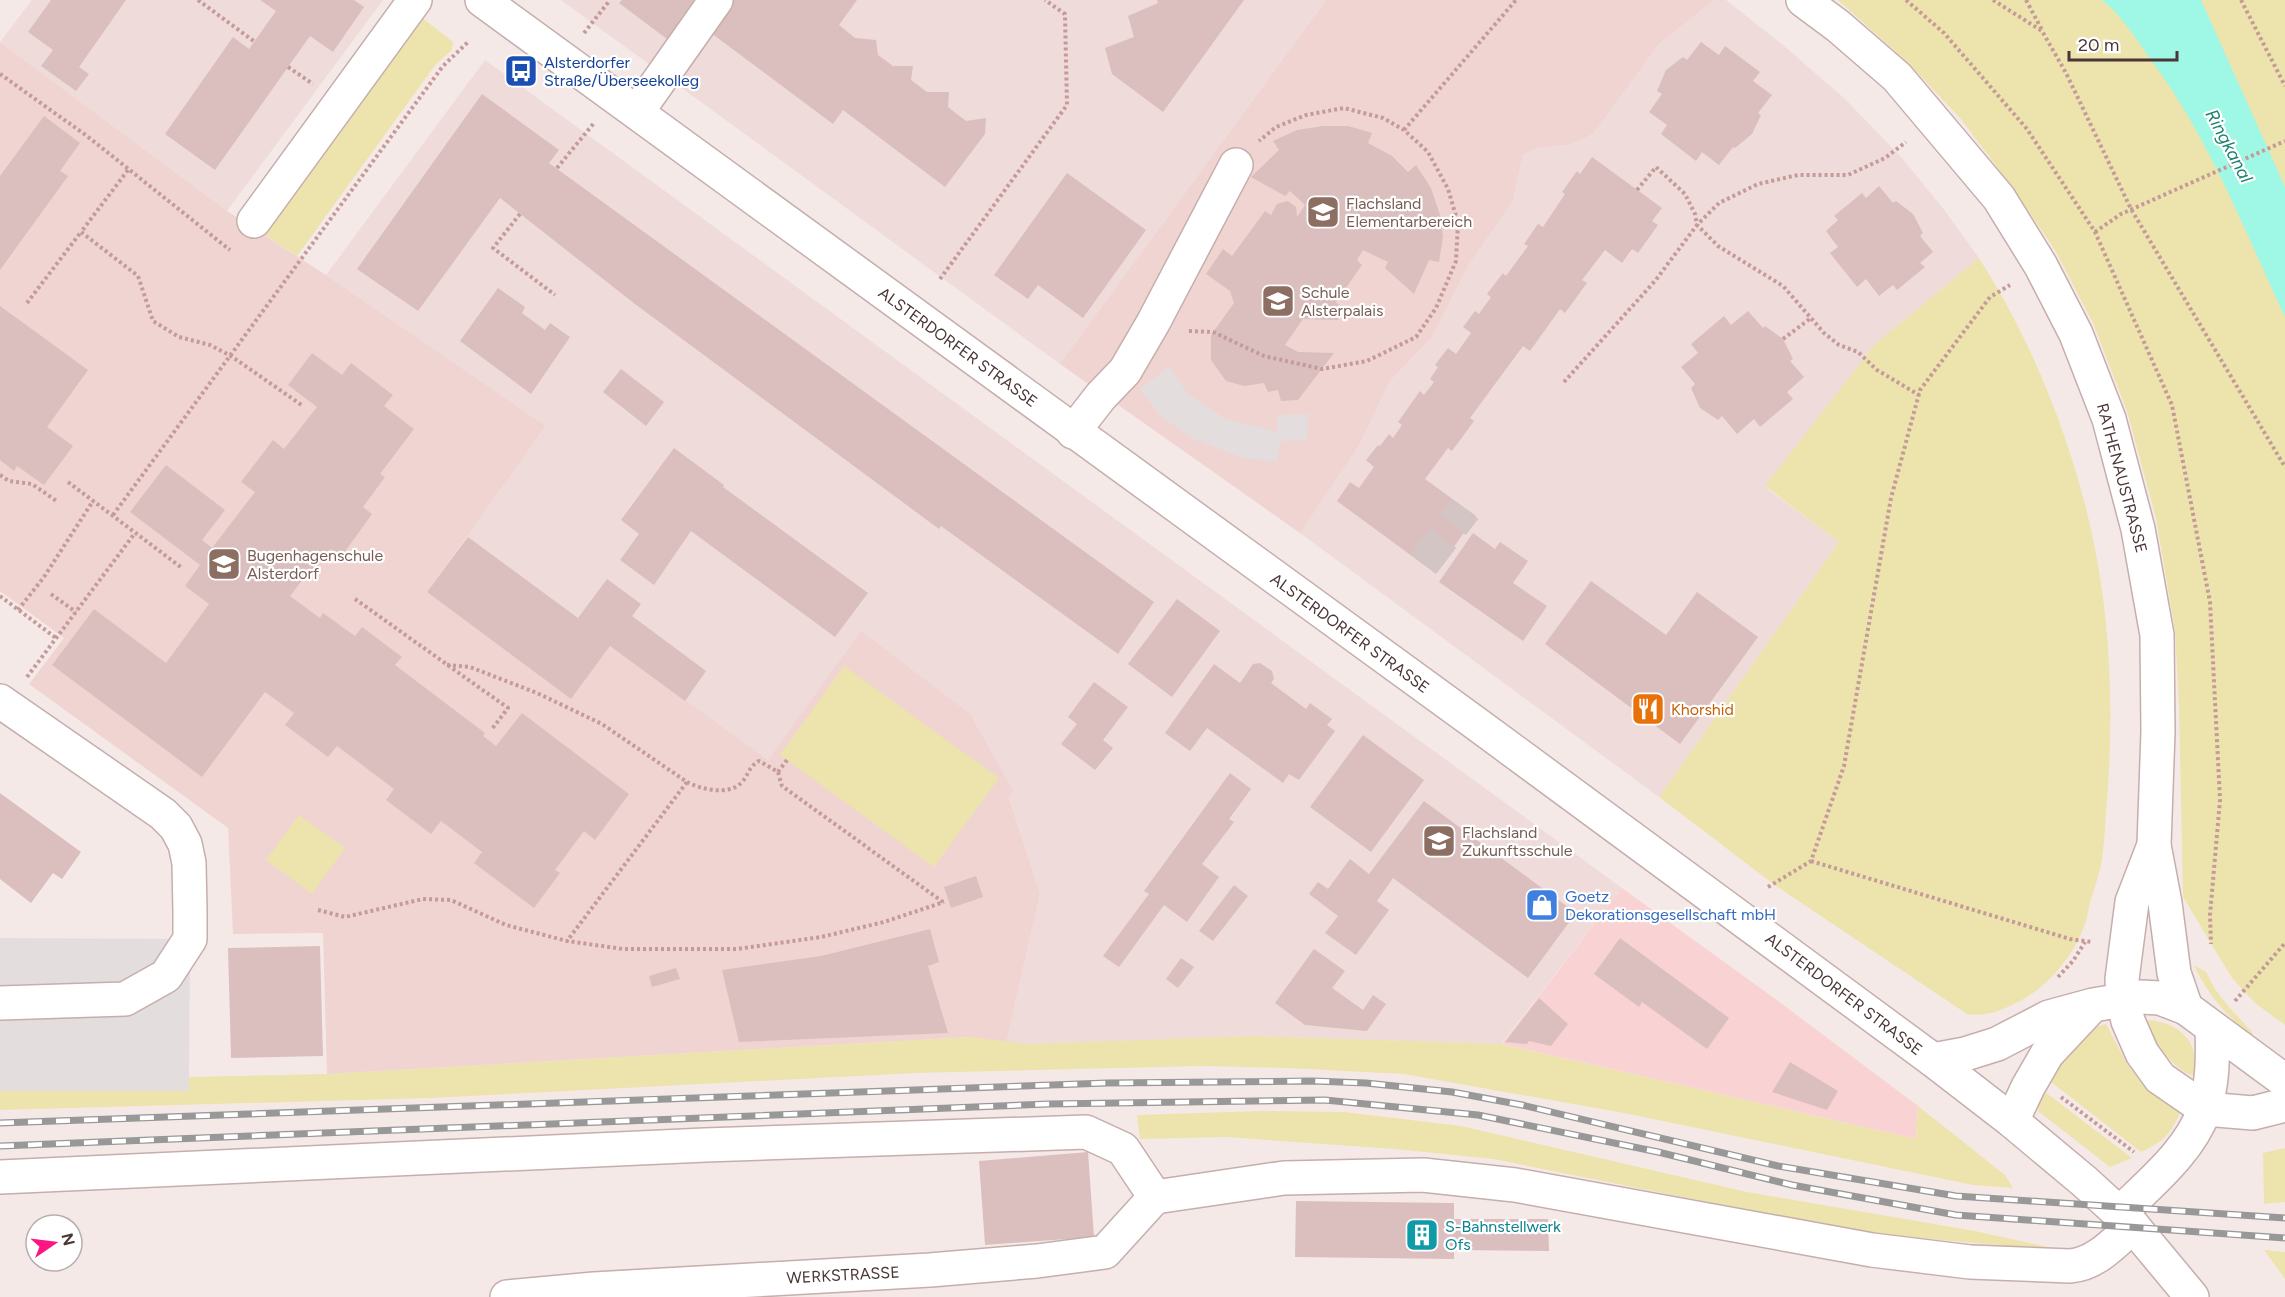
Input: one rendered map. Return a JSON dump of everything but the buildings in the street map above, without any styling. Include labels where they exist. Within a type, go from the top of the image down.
[{"type":"street","points":[[254,221],[415,0]]},
{"type":"street","name":"ALSTERDORFER STRASSE","points":[[482,0],[1474,722],[1933,1060],[2012,1121],[2127,1220],[2192,1297]]},
{"type":"street","points":[[626,105],[716,0]]},
{"type":"street","name":"RATHENAUSTRASSE","points":[[1803,0],[1838,26],[1897,77],[1999,198],[2041,266],[2076,334],[2109,419],[2138,529],[2157,635],[2158,732],[2154,845],[2165,903],[2174,973],[2186,1008]]},
{"type":"street","points":[[1073,432],[1101,396],[1125,371],[1154,323],[1236,165]]},
{"type":"street","points":[[0,1003],[125,999],[166,976],[189,939],[189,863],[185,844],[176,826],[163,814],[2,704]]},
{"type":"street","name":"RATHENAUSTRASSE","points":[[2154,845],[2132,902],[2125,942],[2108,1002],[2127,1021],[2142,1053],[2160,1078],[2205,1109]]},
{"type":"street","points":[[1933,1060],[1965,1054],[1996,1044],[2049,1017],[2108,1002],[2141,997],[2160,998],[2186,1008],[2285,1081]]},
{"type":"street","points":[[2012,1121],[2047,1054],[2108,1002]]},
{"type":"street","points":[[0,1177],[705,1145],[1086,1132],[1123,1149],[1155,1197],[1284,1178],[1423,1175],[1515,1185],[1872,1250],[1971,1262],[2070,1266],[2080,1265],[2097,1258],[2193,1134],[2205,1109],[2213,1060],[2212,1028]]},
{"type":"street","points":[[2205,1109],[2253,1113],[2285,1105]]},
{"type":"street","name":"WERKSTRASSE","points":[[507,1297],[594,1289],[930,1270],[1037,1261],[1105,1251],[1155,1197]]},
{"type":"path","points":[[198,0],[255,42]]},
{"type":"path","points":[[940,279],[1067,105],[1065,14],[1045,0]]},
{"type":"path","points":[[1404,130],[1516,0]]},
{"type":"path","points":[[1993,0],[2042,31]]},
{"type":"path","points":[[2026,0],[2066,73],[2131,209],[2285,467]]},
{"type":"path","points":[[2241,0],[2285,86]]},
{"type":"path","points":[[113,515],[443,66],[468,42]]},
{"type":"path","points":[[0,74],[87,136],[230,250]]},
{"type":"path","points":[[557,168],[626,105]]},
{"type":"path","points":[[1213,332],[1264,356],[1322,369],[1368,362],[1416,337],[1436,308],[1456,261],[1458,223],[1448,189],[1428,152],[1404,130],[1383,118],[1344,108],[1306,115],[1276,127],[1246,152],[1236,165]]},
{"type":"path","points":[[1564,382],[1655,281],[1697,225],[1719,203],[1758,184],[1798,175],[1848,175],[1885,158],[1934,119]]},
{"type":"path","points":[[2095,232],[2131,209],[2285,141]]},
{"type":"path","points":[[1637,190],[1656,167],[1685,194],[1695,214],[1697,225],[1718,246],[1783,286],[1824,333],[1839,345],[1858,352],[1877,370],[1919,395]]},
{"type":"path","points":[[27,303],[128,170]]},
{"type":"path","points":[[520,214],[493,248],[555,295]]},
{"type":"path","points":[[81,232],[138,276],[153,321],[179,337],[210,345],[231,356],[303,406]]},
{"type":"path","points":[[1768,887],[1810,861],[1844,766],[1891,498],[1920,390],[1990,297],[2004,289]]},
{"type":"path","points":[[1783,339],[1810,318]]},
{"type":"path","points":[[0,475],[9,481],[33,484],[57,502]]},
{"type":"path","points":[[68,482],[182,568]]},
{"type":"path","points":[[18,610],[44,577],[93,501]]},
{"type":"path","points":[[2,704],[56,638],[135,533]]},
{"type":"path","points":[[51,594],[75,612]]},
{"type":"path","points":[[0,596],[56,638]]},
{"type":"path","points":[[355,600],[508,708],[492,729]]},
{"type":"path","points":[[318,910],[345,917],[423,899],[451,900],[507,925],[567,941],[623,949],[737,949],[821,937],[884,922],[944,902],[782,786],[778,772],[759,761],[751,765],[741,784],[728,790],[698,788],[602,724],[537,693],[470,667],[447,664]]},
{"type":"path","points":[[778,772],[787,760]]},
{"type":"path","points":[[567,941],[687,782]]},
{"type":"path","points":[[1810,861],[2070,939],[2095,942]]},
{"type":"path","points":[[2234,1001],[2285,943]]},
{"type":"path","points":[[2053,1091],[2137,1155]]},
{"type":"shaded area","points":[[32,0],[383,0],[227,211],[0,42]]},
{"type":"shaded area","points":[[561,0],[1326,0],[1060,364]]},
{"type":"shaded area","name":"Schule Alsterpalais","points":[[1326,0],[1714,0],[1659,44],[1593,134],[1569,145],[1537,148],[1523,155],[1513,201],[1468,266],[1432,337],[1390,381],[1359,446],[1300,533],[1060,364]]},
{"type":"shaded area","points":[[1714,0],[1726,0],[1844,98],[1902,158],[1979,258],[1875,344],[1765,487],[1839,542],[1659,797],[1300,533],[1359,446],[1390,381],[1432,337],[1468,266],[1513,201],[1523,155],[1537,148],[1569,145],[1593,134],[1659,44]]},
{"type":"shaded area","points":[[1838,0],[2102,0],[2147,37],[2190,0],[2285,0],[2285,1025],[2255,1003],[2232,978],[2183,897],[2175,630],[2156,518],[2127,411],[2093,323],[2055,250],[1961,119],[1908,63]]},
{"type":"shaded area","points":[[421,17],[453,42],[452,50],[436,64],[297,256],[260,232]]},
{"type":"shaded area","name":"Bugenhagenschule Alsterdorf","points":[[0,42],[227,211],[326,275],[546,426],[427,592],[571,699],[610,646],[768,760],[861,631],[970,714],[1013,791],[1009,797],[1040,894],[1006,1043],[970,1037],[327,1074],[323,933],[233,934],[228,828],[29,684],[64,638],[0,591]]},
{"type":"shaded area","points":[[485,60],[1622,888],[1501,1044],[1251,1036],[1006,1043],[1040,894],[1009,796],[1012,791],[768,760],[610,647],[571,699],[427,592],[546,426],[326,275]]},
{"type":"shaded area","points":[[1979,258],[2033,356],[2061,426],[2083,498],[2104,603],[2110,673],[2110,744],[2100,870],[2086,923],[2073,950],[2050,978],[2032,994],[2002,1010],[1975,1015],[1967,1014],[1776,886],[1659,797],[1839,542],[1765,486],[1875,344]]},
{"type":"shaded area","points":[[1169,366],[1188,394],[1225,419],[1277,432],[1278,415],[1308,414],[1307,440],[1280,441],[1277,462],[1243,458],[1194,439],[1160,416],[1140,389]]},
{"type":"shaded area","points":[[844,666],[999,778],[934,867],[780,755]]},
{"type":"shaded area","points":[[299,815],[345,848],[312,894],[266,860]]},
{"type":"shaded area","points":[[1622,888],[1918,1106],[1916,1139],[1502,1044]]},
{"type":"shaded area","points":[[0,938],[190,939],[189,1091],[0,1091]]},
{"type":"shaded area","points":[[2194,965],[2206,972],[2228,1006],[2252,1032],[2253,1038],[2219,1005],[2205,986]]},
{"type":"shaded area","points":[[2148,1020],[2169,1025],[2185,1036],[2194,1053],[2194,1075],[2183,1071],[2159,1047],[2150,1035],[2146,1022]]},
{"type":"shaded area","points":[[2106,1024],[2126,1062],[2146,1089],[2180,1113],[2165,1137],[2141,1152],[2046,1078],[2093,1028]]},
{"type":"shaded area","points":[[1251,1036],[1501,1044],[1916,1139],[1918,1106],[2005,1175],[2013,1188],[1973,1185],[1624,1113],[1404,1074],[1287,1068],[1202,1066],[915,1073],[431,1098],[0,1110],[0,1091],[189,1091],[189,1077],[327,1074],[970,1037],[1027,1044]]},
{"type":"shaded area","points":[[2041,1089],[2132,1158],[2110,1167],[2038,1111]]},
{"type":"shaded area","points":[[1261,1111],[1344,1112],[1461,1126],[1747,1192],[1975,1231],[2066,1251],[1862,1233],[1493,1159],[1394,1149],[1226,1137],[1140,1139],[1137,1115]]},
{"type":"shaded area","points":[[2285,1148],[2285,1202],[2264,1204],[2263,1153]]},
{"type":"shaded area","points":[[2264,1250],[2285,1252],[2285,1279]]},
{"type":"water","name":"Ringkanal","points":[[2102,0],[2201,0],[2285,187],[2285,317],[2223,181],[2188,116],[2131,32]]},
{"type":"tunnel","points":[[1423,564],[1465,509]]},
{"type":"railway","points":[[0,1123],[1107,1083],[1313,1081],[1366,1083],[1452,1092],[1522,1105],[1778,1166],[1956,1196],[2285,1218]]},
{"type":"railway","points":[[0,1146],[1048,1104],[1325,1100],[1478,1115],[1658,1152],[1792,1185],[1956,1215],[2285,1238]]},
{"type":"place","name":"Alsterdorfer Straße/Überseekolleg","points":[[521,71]]},
{"type":"place","name":"Flachsland Elementarbereich","points":[[1323,212]]},
{"type":"place","name":"Schule Alsterpalais","points":[[1278,301]]},
{"type":"place","name":"Bugenhagenschule Alsterdorf","points":[[224,564]]},
{"type":"place","name":"Khorshid","points":[[1648,709]]},
{"type":"place","name":"Flachsland Zukunftsschule","points":[[1439,841]]},
{"type":"place","name":"Goetz Dekorationsgesellschaft mbH","points":[[1542,905]]},
{"type":"place","name":"S-Bahnstellwerk Ofs","points":[[1422,1235]]}]
